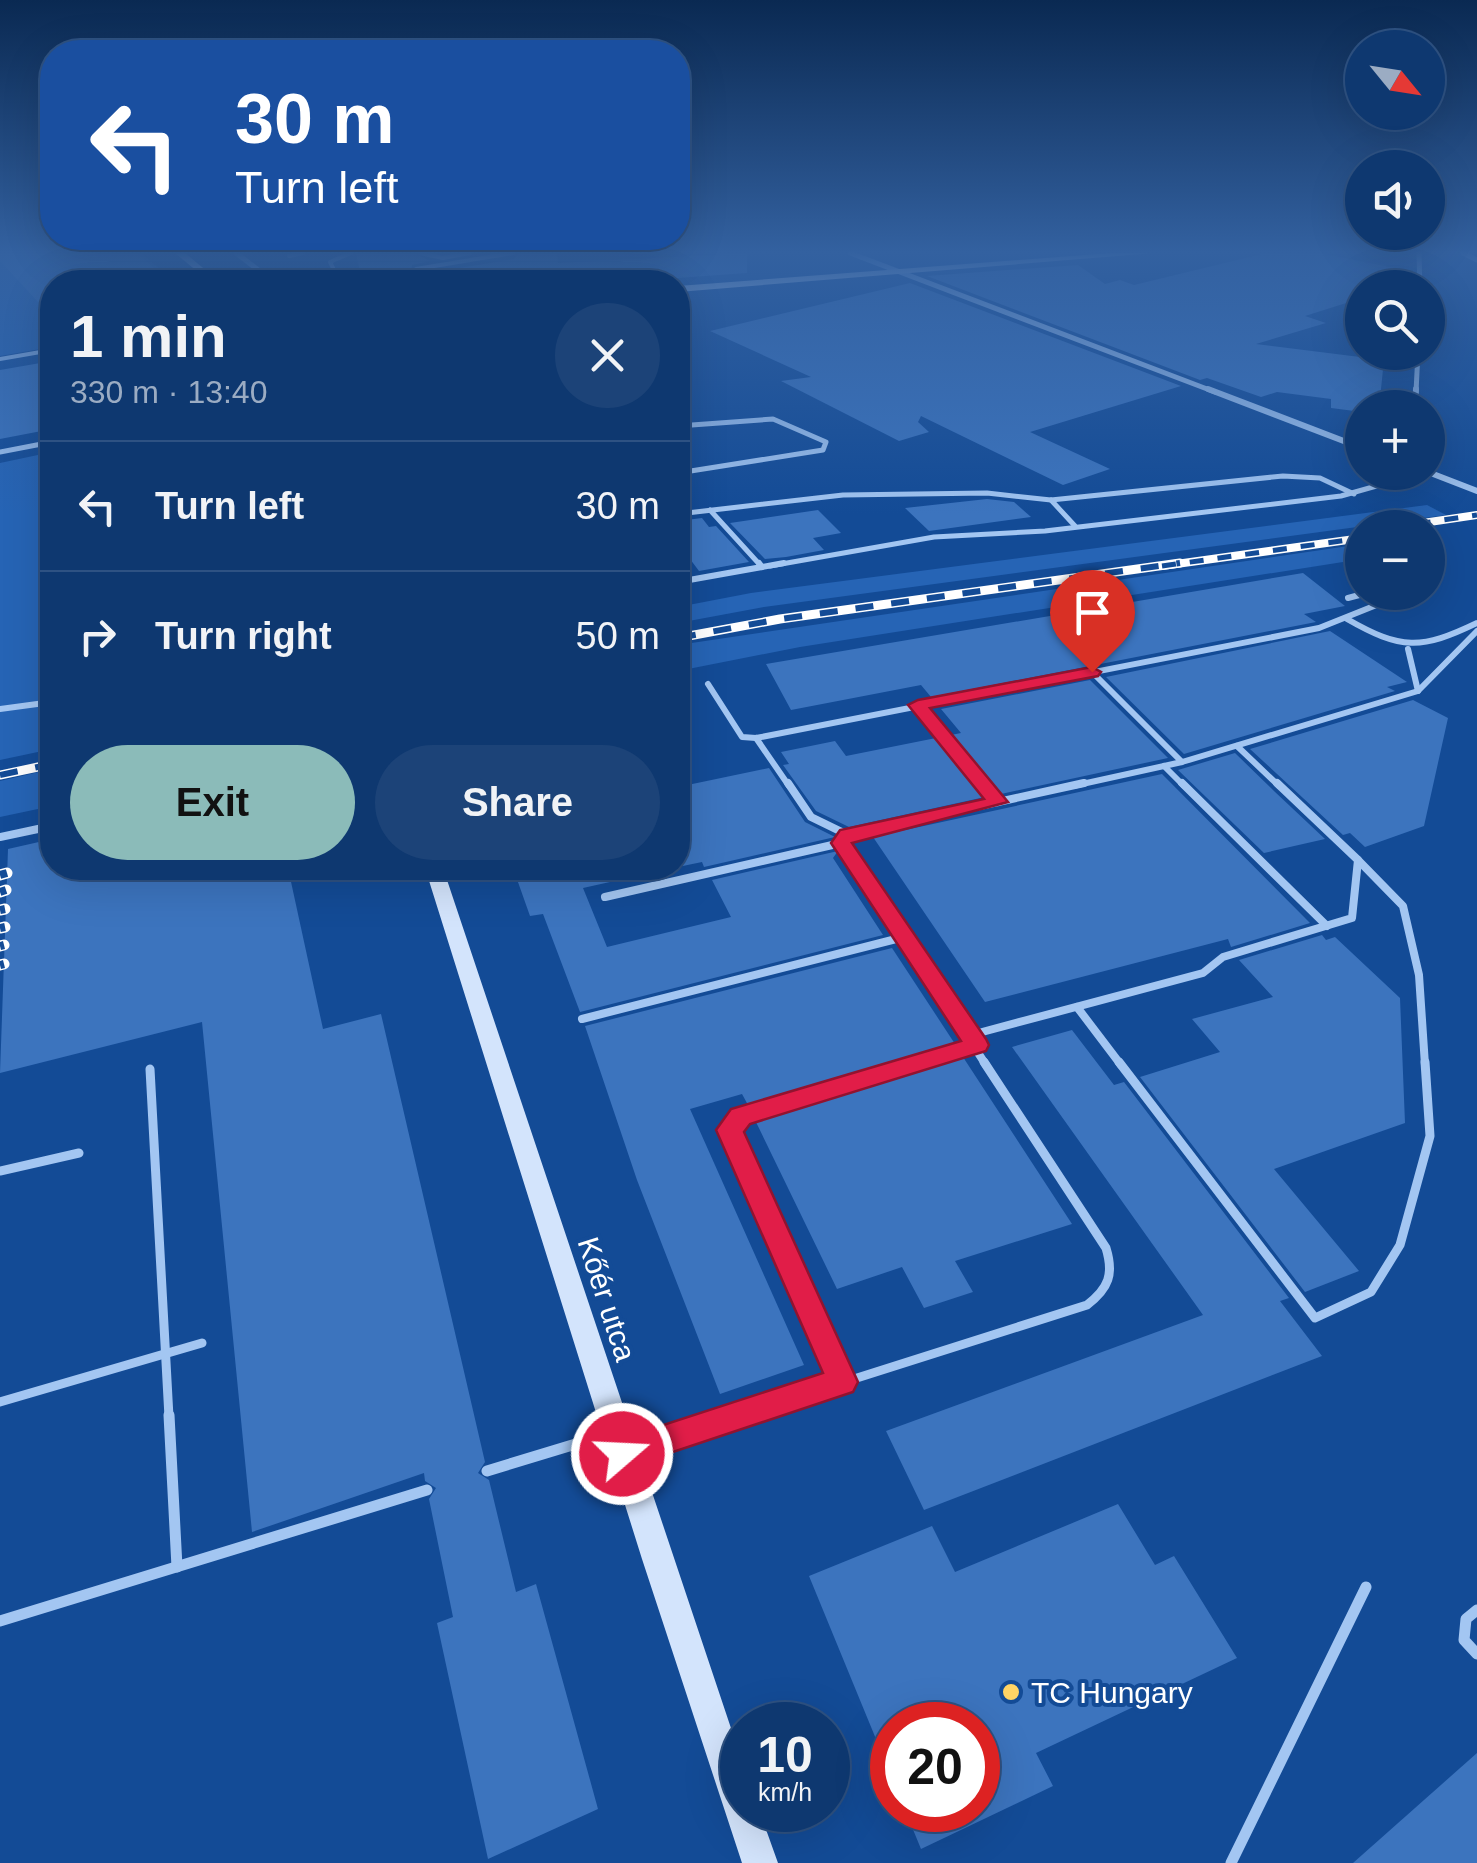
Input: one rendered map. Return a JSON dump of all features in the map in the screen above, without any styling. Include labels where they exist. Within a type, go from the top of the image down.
[{"type":"street","points":[[1078,340],[1345,442]]},
{"type":"street","points":[[1445,479],[1477,492]]},
{"type":"street","points":[[1456,484],[1477,481]]},
{"type":"street","name":"Kőér utca","points":[[438,880],[619,1443],[760,1863]]},
{"type":"lane","points":[[0,359],[40,352]]},
{"type":"lane","points":[[690,425],[773,418],[826,442],[823,450],[690,471]]},
{"type":"lane","points":[[0,452],[40,444]]},
{"type":"lane","points":[[690,512],[858,495],[987,493],[1051,500],[1283,476],[1320,478],[1354,494]]},
{"type":"lane","points":[[690,580],[934,536],[966,538],[1367,490]]},
{"type":"lane","points":[[1051,500],[1075,526]]},
{"type":"lane","points":[[710,510],[762,567]]},
{"type":"lane","points":[[708,684],[742,737],[756,738],[1347,619],[1369,610]]},
{"type":"lane","points":[[1347,619],[1408,648],[1433,646],[1477,623]]},
{"type":"lane","points":[[690,876],[1182,762],[1418,692],[1477,631]]},
{"type":"lane","points":[[1408,648],[1418,692]]},
{"type":"lane","points":[[1092,672],[1182,762]]},
{"type":"lane","points":[[0,710],[40,704]]},
{"type":"lane","points":[[918,705],[998,802]]},
{"type":"lane","points":[[487,1471],[619,1443],[842,1382],[1087,1305],[1108,1290],[1114,1270],[1106,1248],[974,1040],[844,839],[812,817],[756,738]]},
{"type":"lane","points":[[1077,1007],[1315,1318],[1372,1292],[1400,1245],[1430,1136],[1418,975],[1403,906],[1237,746]]},
{"type":"lane","points":[[1164,766],[1326,926]]},
{"type":"lane","points":[[0,837],[40,829]]},
{"type":"lane","points":[[842,1382],[730,1130],[740,1116],[1077,1007],[1203,973],[1223,956],[1352,918],[1358,860]]},
{"type":"lane","points":[[605,897],[675,880]]},
{"type":"lane","points":[[582,1020],[904,936]]},
{"type":"lane","points":[[150,1069],[178,1567]]},
{"type":"lane","points":[[0,1172],[79,1153]]},
{"type":"lane","points":[[0,1402],[202,1343]]},
{"type":"lane","points":[[0,1621],[427,1490]]},
{"type":"lane","points":[[1231,1863],[1366,1587]]},
{"type":"lane","points":[[1477,1610],[1466,1620],[1464,1640],[1477,1654]]},
{"type":"shaded area","points":[[0,340],[40,340],[40,349],[0,356]]},
{"type":"shaded area","points":[[40,455],[40,752],[0,760],[0,463]]},
{"type":"shaded area","points":[[1427,505],[1436,510],[1389,510]]},
{"type":"shaded area","points":[[1345,516],[1345,529],[764,607],[690,621],[690,605],[751,593]]},
{"type":"shaded area","points":[[1345,547],[1345,562],[800,647],[690,669],[690,643]]},
{"type":"shaded area","points":[[40,772],[40,809],[0,817],[0,781]]},
{"type":"building","points":[[730,340],[1060,340],[1181,386],[1030,432],[1110,469],[1063,485],[921,416],[918,422],[929,432],[899,441],[781,381],[811,377]]},
{"type":"building","points":[[1095,340],[1270,340],[1256,344],[1345,355],[1345,370],[1383,370],[1381,390],[1345,390],[1345,410],[1331,408],[1331,399],[1277,392],[1261,397],[1207,378],[1200,380]]},
{"type":"building","points":[[40,363],[40,431],[0,439],[0,370]]},
{"type":"building","points":[[987,499],[1014,502],[1031,517],[929,531],[905,508]]},
{"type":"building","points":[[818,510],[841,533],[813,538],[824,550],[786,557],[765,559],[730,523]]},
{"type":"building","points":[[702,518],[709,527],[716,526],[749,562],[699,571],[690,559],[690,520]]},
{"type":"building","points":[[1303,573],[1345,606],[1304,614],[1316,622],[931,697],[921,685],[791,710],[766,664]]},
{"type":"building","points":[[1330,631],[1407,682],[1387,687],[1395,691],[1184,754],[1106,677]]},
{"type":"building","points":[[1090,680],[1168,758],[1001,794],[951,735],[961,733],[941,709]]},
{"type":"building","points":[[1413,700],[1448,718],[1424,826],[1365,847],[1350,833],[1343,835],[1250,749]]},
{"type":"building","points":[[936,738],[985,797],[849,827],[816,811],[783,765],[789,764],[781,752],[835,741],[846,756]]},
{"type":"building","points":[[1235,753],[1325,839],[1264,853],[1178,770]]},
{"type":"building","points":[[769,768],[805,822],[835,837],[704,867],[702,862],[690,864],[690,784]]},
{"type":"building","points":[[1162,774],[1310,923],[1231,947],[1228,939],[985,1002],[873,837]]},
{"type":"building","points":[[40,842],[40,880],[291,880],[323,1029],[381,1014],[485,1462],[478,1473],[489,1480],[516,1592],[536,1584],[598,1809],[488,1859],[437,1623],[453,1617],[429,1499],[436,1488],[425,1481],[424,1473],[252,1532],[202,1022],[0,1073],[8,849]]},
{"type":"building","points":[[838,851],[833,858],[883,935],[580,1012],[543,914],[530,916],[517,880],[619,880],[583,888],[607,947],[731,917],[712,880]]},
{"type":"building","points":[[1322,935],[1326,940],[1335,937],[1400,998],[1405,1123],[1274,1169],[1359,1271],[1305,1292],[1140,1077],[1220,1052],[1192,1019],[1273,997],[1239,960]]},
{"type":"building","points":[[892,948],[955,1044],[748,1105],[742,1094],[690,1109],[804,1365],[720,1394],[637,1180],[585,1026]]},
{"type":"building","points":[[1072,1030],[1114,1085],[1124,1082],[1289,1298],[1280,1301],[1322,1356],[924,1510],[886,1431],[1203,1315],[1012,1047]]},
{"type":"building","points":[[963,1057],[1072,1224],[955,1261],[973,1292],[924,1308],[902,1267],[837,1289],[755,1120]]},
{"type":"building","name":"TC Hungary","points":[[1118,1504],[1155,1565],[1174,1556],[1237,1658],[1036,1753],[1053,1786],[1000,1811],[1000,1702],[870,1702],[870,1724],[809,1576],[932,1526],[955,1572]]},
{"type":"building","points":[[1477,1753],[1477,1863],[1353,1863]]},
{"type":"building","name":"TC Hungary","points":[[914,1832],[957,1832],[921,1849]]},
{"type":"railway","points":[[1445,520],[1477,515]]},
{"type":"railway","points":[[1162,566],[1345,540]]},
{"type":"railway","points":[[690,636],[780,619],[1180,563]]},
{"type":"railway","points":[[0,775],[40,767]]},
{"type":"railway","points":[[0,875],[7,873]]},
{"type":"railway","points":[[0,892],[6,890]]},
{"type":"railway","points":[[0,910],[5,909]]},
{"type":"railway","points":[[0,928],[5,927]]},
{"type":"railway","points":[[0,946],[4,945]]},
{"type":"railway","points":[[0,965],[4,964]]},
{"type":"place","name":"TC Hungary","points":[[1011,1692]]},
{"type":"route","points":[[622,1454],[842,1382],[730,1130],[740,1116],[977,1045],[842,843],[848,835],[998,802],[918,705],[1092,672]]}]
